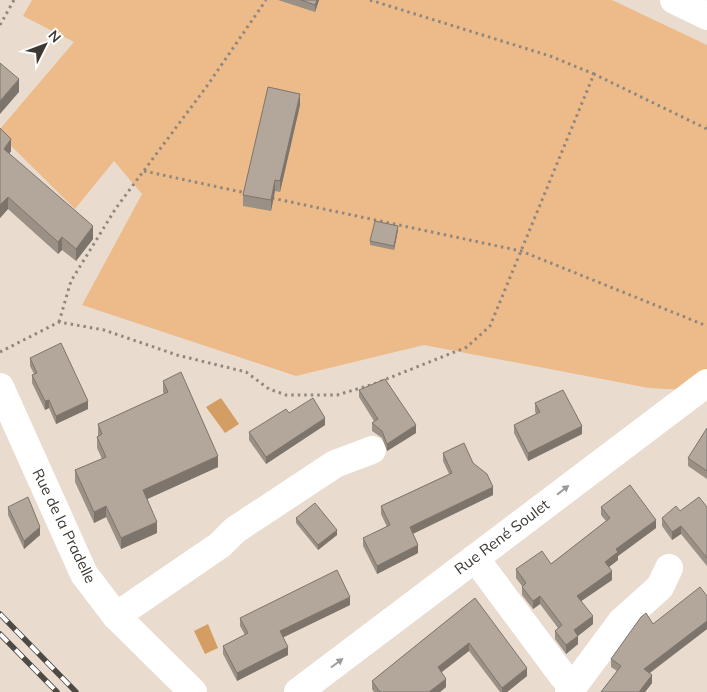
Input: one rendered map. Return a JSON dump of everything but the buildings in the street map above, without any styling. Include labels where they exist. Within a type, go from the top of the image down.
[{"type":"street","points":[[674,0],[707,16]]},
{"type":"street","name":"Rue René Soulet","points":[[298,692],[707,383]]},
{"type":"street","name":"Rue de la Pradelle","points":[[0,387],[74,553],[97,594],[116,616],[193,692]]},
{"type":"street","points":[[116,616],[220,545],[235,530],[328,468],[372,450]]},
{"type":"street","points":[[475,558],[571,689],[621,622],[660,587],[669,568]]},
{"type":"path","points":[[0,25],[14,0]]},
{"type":"path","points":[[59,322],[71,281],[116,208],[207,86],[266,0]]},
{"type":"path","points":[[370,0],[550,56],[594,74],[707,129]]},
{"type":"path","points":[[0,352],[59,322],[104,330],[177,355],[246,372],[269,389],[286,395],[338,395],[374,384],[467,346],[490,326],[594,74]]},
{"type":"path","points":[[144,171],[249,194]]},
{"type":"path","points":[[269,198],[521,251],[707,326]]},
{"type":"shaded area","points":[[32,0],[612,0],[707,45],[707,391],[649,388],[424,345],[296,376],[82,305],[142,194],[114,161],[75,209],[0,135],[0,129],[74,42],[23,16]]},
{"type":"shaded area","points":[[221,398],[239,424],[225,433],[206,407]]},
{"type":"shaded area","points":[[208,624],[218,648],[205,654],[194,631]]},
{"type":"railway","points":[[0,614],[76,692]]},
{"type":"railway","points":[[0,634],[57,692]]}]
